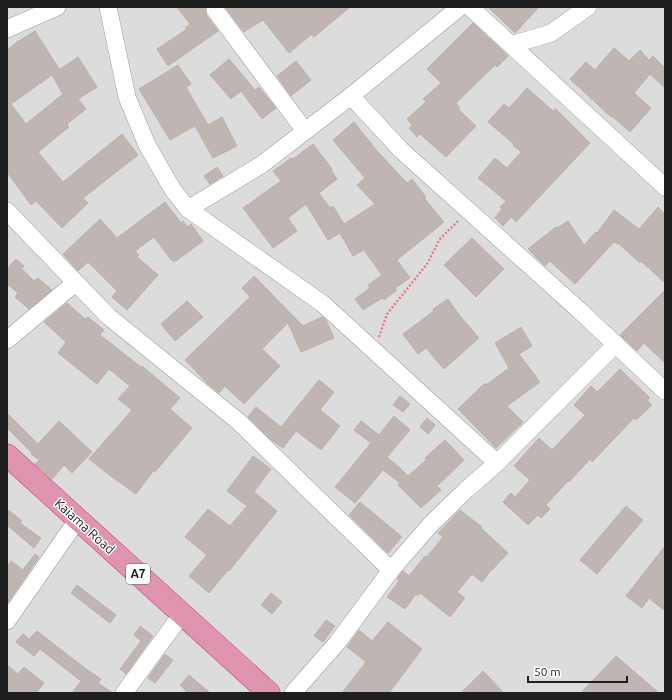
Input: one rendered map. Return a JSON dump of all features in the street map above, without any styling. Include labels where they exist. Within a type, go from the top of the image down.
[{"type":"highway","name":"Kaiama Road","points":[[7,455],[269,693]]},
{"type":"street","points":[[7,29],[56,7]]},
{"type":"street","points":[[108,7],[127,97],[148,145],[173,190],[188,209],[323,304],[497,463]]},
{"type":"street","points":[[188,209],[261,166],[351,96],[460,7]]},
{"type":"street","points":[[470,7],[665,187]]},
{"type":"street","points":[[511,45],[551,33],[588,7]]},
{"type":"street","points":[[214,10],[305,131]]},
{"type":"street","points":[[351,96],[401,150],[579,310],[665,390]]},
{"type":"street","points":[[7,211],[108,316],[239,422],[391,570]]},
{"type":"street","points":[[7,340],[75,283]]},
{"type":"street","points":[[293,693],[337,643],[391,570],[431,524],[466,490],[497,463],[616,344]]},
{"type":"street","points":[[7,621],[78,519]]},
{"type":"street","points":[[124,693],[182,614]]},
{"type":"path","points":[[374,351],[387,314],[427,264],[440,239],[469,211]]},
{"type":"shaded area","points":[[7,7],[665,7],[665,693],[7,693]]},
{"type":"building","points":[[177,7],[206,7],[205,12],[207,16],[218,31],[168,66],[157,49],[187,29],[185,28],[190,24]]},
{"type":"building","points":[[225,7],[350,7],[314,37],[312,34],[289,53],[263,20],[244,32]]},
{"type":"building","points":[[488,7],[539,7],[515,33]]},
{"type":"building","points":[[473,23],[508,56],[497,67],[495,65],[456,103],[460,108],[458,109],[476,126],[446,157],[420,134],[417,137],[409,128],[412,125],[407,119],[426,102],[423,99],[441,83],[427,69]]},
{"type":"building","points":[[35,31],[59,69],[56,72],[78,57],[97,87],[78,99],[86,109],[67,124],[69,127],[38,152],[63,182],[122,134],[138,155],[83,198],[88,203],[62,228],[36,201],[31,205],[7,172],[7,50]],"holes":[[[52,75],[63,94],[26,124],[11,104]]]},
{"type":"building","points":[[614,48],[629,61],[640,50],[649,60],[653,56],[665,68],[665,88],[650,74],[634,93],[651,108],[630,132],[612,116],[611,117],[570,79],[586,62],[595,70]]},
{"type":"building","points":[[229,59],[255,90],[259,87],[276,108],[262,119],[241,91],[231,99],[210,75]]},
{"type":"building","points":[[296,61],[311,80],[291,96],[277,76]]},
{"type":"building","points":[[178,65],[191,84],[186,87],[208,125],[222,117],[237,146],[213,158],[195,126],[170,140],[139,89]]},
{"type":"building","points":[[527,88],[553,111],[556,109],[590,143],[516,222],[511,217],[503,226],[495,218],[502,209],[500,207],[506,201],[478,178],[495,158],[507,168],[521,152],[513,145],[514,144],[488,122],[504,104],[509,108]]},
{"type":"building","points":[[354,122],[377,151],[407,183],[412,179],[426,197],[424,198],[444,222],[397,260],[410,278],[395,288],[397,290],[384,300],[382,298],[363,310],[355,299],[370,288],[368,285],[382,275],[364,250],[353,256],[340,233],[328,240],[306,204],[288,218],[297,231],[273,248],[243,208],[281,181],[273,171],[291,158],[293,159],[313,144],[332,169],[331,170],[337,179],[319,193],[330,208],[333,206],[344,224],[375,204],[357,185],[365,178],[333,140]]},
{"type":"building","points":[[217,167],[223,176],[210,184],[204,176]]},
{"type":"building","points":[[165,202],[181,223],[183,221],[187,227],[191,224],[203,241],[176,261],[172,261],[154,237],[135,251],[139,255],[137,257],[158,275],[127,310],[112,297],[117,291],[88,262],[78,271],[63,254],[100,219],[117,238]]},
{"type":"building","points":[[658,207],[665,214],[665,283],[641,261],[640,263],[618,243],[617,244],[614,242],[575,284],[550,261],[545,266],[528,249],[556,227],[557,228],[568,221],[584,245],[596,232],[597,233],[614,210],[639,229]]},
{"type":"building","points":[[472,238],[504,269],[476,297],[444,265]]},
{"type":"building","points":[[16,259],[24,266],[21,268],[34,281],[38,278],[52,290],[29,309],[15,297],[18,293],[7,284],[7,269]]},
{"type":"building","points":[[254,276],[303,326],[322,317],[326,320],[334,338],[301,352],[288,323],[262,349],[280,366],[244,404],[225,386],[219,393],[208,384],[185,360],[250,297],[242,288]]},
{"type":"building","points":[[665,290],[665,363],[644,343],[637,351],[620,335]]},
{"type":"building","points":[[448,299],[479,338],[444,369],[426,348],[418,354],[403,334],[434,311],[433,309]]},
{"type":"building","points":[[187,301],[203,317],[175,341],[161,324]]},
{"type":"building","points":[[67,303],[85,319],[88,317],[104,330],[100,335],[141,367],[142,366],[180,398],[170,409],[192,428],[155,472],[154,470],[136,494],[89,459],[132,410],[118,399],[130,386],[109,369],[97,384],[58,353],[66,342],[44,322]]},
{"type":"building","points":[[521,327],[532,346],[519,354],[540,382],[507,406],[523,422],[496,448],[458,409],[485,383],[486,385],[509,368],[495,343]]},
{"type":"building","points":[[620,369],[650,398],[647,400],[652,405],[636,420],[634,418],[592,462],[590,459],[546,505],[550,509],[541,518],[538,515],[528,525],[503,502],[511,493],[515,497],[530,480],[514,466],[539,438],[552,450],[585,415],[574,405],[591,386],[597,392]]},
{"type":"building","points":[[319,380],[334,392],[320,410],[340,426],[321,450],[296,431],[283,448],[270,439],[248,417],[256,407],[281,427]]},
{"type":"building","points":[[400,396],[410,404],[403,412],[393,405]]},
{"type":"building","points":[[7,413],[38,444],[59,421],[92,452],[72,473],[64,465],[52,479],[35,464],[39,460],[31,454],[32,453],[7,428]]},
{"type":"building","points":[[394,416],[410,430],[387,457],[408,476],[445,440],[464,460],[437,486],[441,490],[421,508],[398,485],[400,483],[383,470],[355,503],[335,487],[371,443],[354,430],[361,421],[379,435]]},
{"type":"building","points":[[427,418],[435,425],[428,434],[420,427]]},
{"type":"building","points":[[253,456],[271,469],[254,492],[277,511],[229,571],[228,570],[209,593],[189,576],[207,555],[185,537],[208,509],[230,526],[247,506],[227,491]]},
{"type":"building","points":[[360,502],[402,537],[388,553],[349,515]]},
{"type":"building","points":[[626,506],[643,520],[597,574],[580,560]]},
{"type":"building","points":[[7,509],[22,521],[20,523],[41,538],[34,548],[7,525]]},
{"type":"building","points":[[460,510],[482,527],[481,528],[508,553],[492,569],[482,582],[472,574],[457,592],[465,598],[450,617],[420,593],[418,596],[416,594],[405,609],[387,597],[399,581],[397,579],[403,571],[409,576],[425,556],[427,557],[443,537],[438,533]]},
{"type":"building","points":[[665,546],[665,611],[649,598],[642,608],[626,596]]},
{"type":"building","points":[[35,554],[39,557],[7,604],[7,567],[11,561],[23,570]]},
{"type":"building","points":[[77,585],[116,615],[110,623],[71,593]]},
{"type":"building","points":[[271,593],[282,602],[272,614],[261,605]]},
{"type":"building","points":[[326,620],[335,626],[323,642],[314,636]]},
{"type":"building","points":[[388,622],[422,649],[389,693],[342,693],[366,662],[347,647],[359,630],[372,641]]},
{"type":"building","points":[[140,626],[153,636],[126,674],[120,669],[141,641],[134,635]]},
{"type":"building","points":[[37,631],[101,679],[98,683],[113,693],[72,693],[81,681],[40,649],[34,656],[16,642],[23,634],[29,639]]},
{"type":"building","points":[[165,654],[173,660],[155,683],[148,678]]},
{"type":"building","points":[[616,656],[659,693],[581,693]]},
{"type":"building","points":[[7,665],[18,674],[24,667],[44,683],[36,693],[7,693]]},
{"type":"building","points":[[483,671],[504,693],[461,693]]},
{"type":"building","points":[[189,675],[210,693],[188,693],[180,685]]}]
